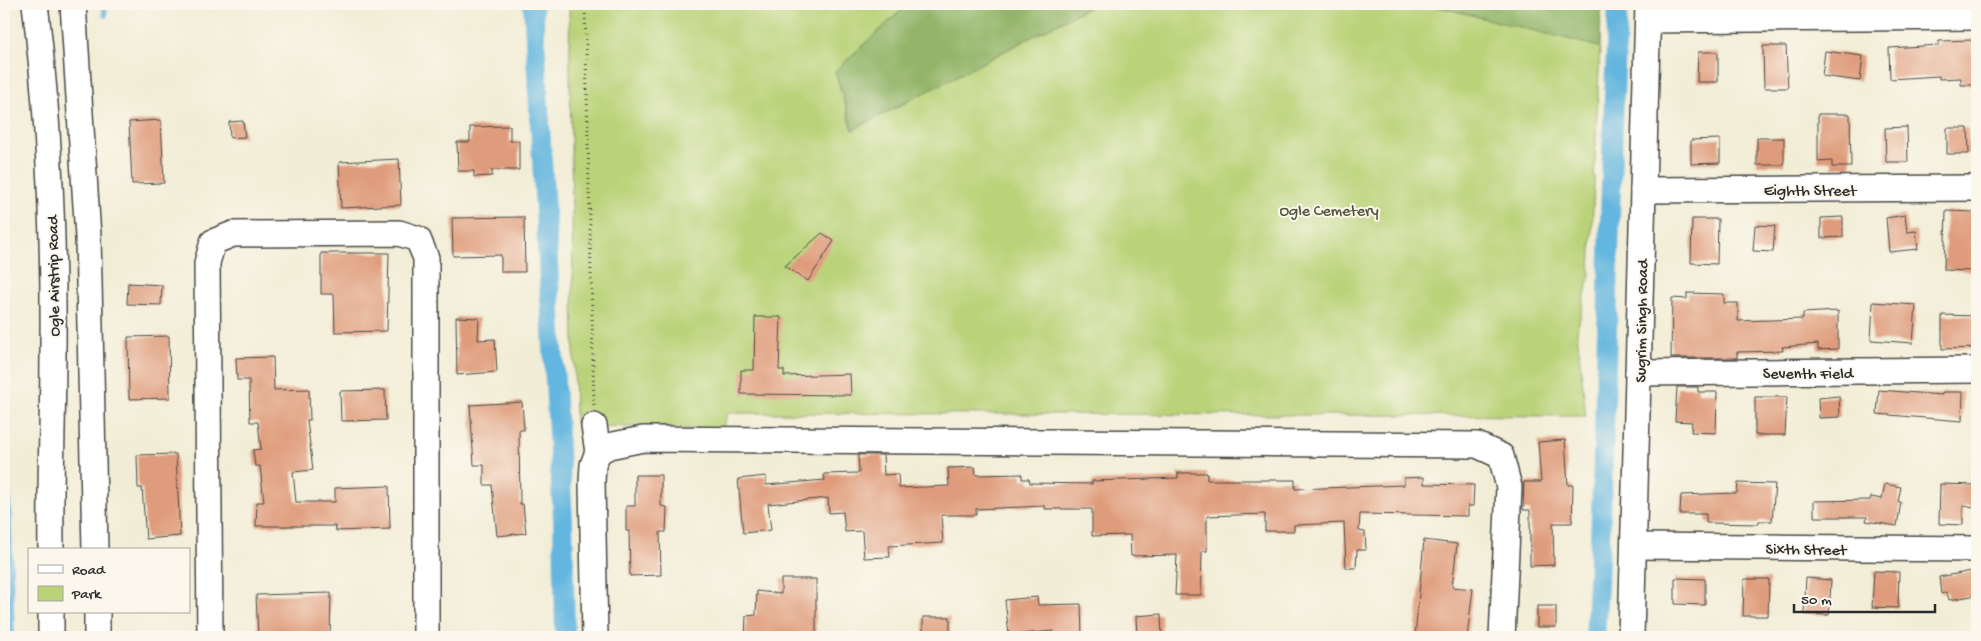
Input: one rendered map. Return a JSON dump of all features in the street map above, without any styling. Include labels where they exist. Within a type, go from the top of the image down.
[{"type":"street","name":"Ogle Airstrip Road","points":[[35,4],[46,96],[51,211],[54,348],[50,548]]},
{"type":"street","points":[[73,4],[88,246],[95,548]]},
{"type":"street","points":[[1648,12],[1977,17]]},
{"type":"street","name":"Sugrim Singh Road","points":[[1631,637],[1648,12]]},
{"type":"street","name":"Eighth Street","points":[[1643,190],[1977,188]]},
{"type":"street","points":[[210,637],[207,263],[213,242],[233,234],[399,232],[418,239],[426,258],[426,637]]},
{"type":"street","name":"Seventh Field","points":[[1638,373],[1977,370]]},
{"type":"street","points":[[594,426],[598,452],[593,465],[592,482],[594,637]]},
{"type":"street","points":[[598,452],[609,446],[643,439],[1477,445],[1502,456],[1509,487],[1502,637]]},
{"type":"street","name":"Sixth Street","points":[[1634,546],[1977,550]]},
{"type":"street","points":[[51,614],[51,637]]},
{"type":"street","points":[[96,614],[97,637]]},
{"type":"path","points":[[585,4],[594,426]]},
{"type":"green space","name":"Ogle Cemetery","points":[[569,4],[908,4],[835,71],[853,130],[1095,4],[1427,4],[1600,47],[1590,274],[1577,331],[1586,416],[728,413],[722,430],[594,426],[575,423]]},
{"type":"green space","points":[[908,4],[1095,4],[853,130],[835,71]]},
{"type":"green space","points":[[1427,4],[1601,4],[1600,47],[1599,47]]},
{"type":"building","points":[[1972,40],[1973,64],[1977,64],[1977,85],[1961,85],[1961,78],[1939,79],[1939,76],[1890,79],[1889,48],[1939,45],[1939,41]]},
{"type":"building","points":[[1763,46],[1786,46],[1788,88],[1764,88]]},
{"type":"building","points":[[1825,51],[1863,56],[1860,81],[1822,76]]},
{"type":"building","points":[[1698,52],[1718,52],[1718,82],[1697,82]]},
{"type":"building","points":[[1818,114],[1850,114],[1851,167],[1832,167],[1832,161],[1818,162]]},
{"type":"building","points":[[161,120],[164,183],[132,184],[129,122]]},
{"type":"building","points":[[243,121],[245,137],[230,138],[229,122]]},
{"type":"building","points":[[510,126],[510,141],[519,141],[519,170],[492,170],[492,176],[474,177],[474,171],[458,171],[457,142],[470,142],[470,127]]},
{"type":"building","points":[[1907,127],[1908,162],[1886,162],[1885,128]]},
{"type":"building","points":[[1947,128],[1968,128],[1969,154],[1947,154]]},
{"type":"building","points":[[1757,138],[1784,138],[1784,165],[1757,165]]},
{"type":"building","points":[[1720,139],[1720,163],[1691,164],[1691,140]]},
{"type":"building","points":[[399,159],[401,205],[341,208],[339,162]]},
{"type":"building","points":[[1946,211],[1976,212],[1974,271],[1944,270]]},
{"type":"building","points":[[1905,215],[1907,232],[1916,231],[1918,249],[1889,252],[1886,218]]},
{"type":"building","points":[[524,217],[525,272],[501,272],[501,255],[453,256],[452,218]]},
{"type":"building","points":[[1843,217],[1843,237],[1821,238],[1821,218]]},
{"type":"building","points":[[1692,219],[1718,219],[1717,264],[1691,263]]},
{"type":"building","points":[[1755,225],[1775,226],[1773,252],[1753,251]]},
{"type":"building","points":[[822,233],[834,241],[808,281],[785,266]]},
{"type":"building","points":[[321,253],[389,253],[387,331],[335,332],[334,294],[321,294]]},
{"type":"building","points":[[128,283],[162,285],[161,305],[127,304]]},
{"type":"building","points":[[1687,293],[1724,294],[1724,303],[1738,303],[1738,321],[1803,319],[1803,313],[1838,311],[1838,349],[1818,350],[1818,344],[1782,347],[1783,351],[1737,352],[1737,358],[1671,358],[1672,298],[1687,299]]},
{"type":"building","points":[[1873,302],[1916,305],[1913,343],[1871,340]]},
{"type":"building","points":[[1942,315],[1977,316],[1977,348],[1942,349]]},
{"type":"building","points":[[456,317],[479,318],[478,340],[495,339],[497,372],[457,375]]},
{"type":"building","points":[[755,317],[781,317],[779,370],[784,370],[784,376],[850,374],[851,395],[741,394],[741,370],[754,370]]},
{"type":"building","points":[[169,336],[170,398],[129,399],[128,337]]},
{"type":"building","points":[[273,357],[274,390],[309,389],[310,420],[307,420],[313,470],[293,472],[296,502],[335,502],[335,488],[389,486],[390,529],[336,531],[335,526],[256,526],[257,502],[264,502],[260,466],[255,466],[253,450],[261,449],[258,422],[250,422],[249,380],[237,380],[236,358]]},
{"type":"building","points":[[1677,387],[1698,387],[1698,392],[1717,392],[1716,433],[1691,432],[1692,422],[1675,421]]},
{"type":"building","points":[[385,390],[386,420],[341,421],[340,391]]},
{"type":"building","points":[[1879,390],[1942,395],[1942,392],[1963,392],[1962,421],[1877,414]]},
{"type":"building","points":[[1839,396],[1840,417],[1819,418],[1818,398]]},
{"type":"building","points":[[1755,397],[1787,397],[1785,435],[1755,435]]},
{"type":"building","points":[[522,402],[524,430],[519,430],[520,504],[523,504],[526,533],[497,536],[492,485],[484,485],[484,465],[474,465],[470,405]]},
{"type":"building","points":[[1565,440],[1568,485],[1573,485],[1572,523],[1553,523],[1554,565],[1530,566],[1530,510],[1523,510],[1524,482],[1541,482],[1538,442]]},
{"type":"building","points":[[176,454],[180,536],[146,539],[142,488],[138,488],[137,455]]},
{"type":"building","points":[[858,455],[883,455],[884,475],[898,474],[899,488],[949,486],[948,468],[975,467],[976,475],[1022,474],[1022,479],[1029,479],[1030,483],[1092,484],[1092,481],[1178,478],[1178,473],[1207,473],[1207,480],[1295,480],[1295,489],[1404,485],[1404,478],[1424,477],[1424,484],[1474,485],[1473,506],[1468,506],[1468,516],[1360,514],[1359,531],[1365,532],[1366,550],[1357,550],[1356,568],[1346,568],[1344,523],[1294,525],[1294,531],[1265,531],[1265,514],[1207,516],[1207,551],[1202,551],[1201,595],[1175,595],[1177,555],[1131,556],[1130,535],[1092,536],[1092,509],[1045,509],[1045,506],[976,509],[976,515],[941,515],[943,543],[889,546],[890,557],[864,558],[862,531],[845,532],[843,512],[829,513],[828,498],[768,504],[771,530],[743,533],[738,479],[766,476],[766,485],[825,480],[824,474],[859,473]]},
{"type":"building","points":[[635,475],[661,475],[661,506],[667,507],[666,532],[660,532],[661,575],[630,576],[629,531],[626,531],[626,506],[635,506]]},
{"type":"building","points":[[1738,483],[1775,484],[1772,521],[1759,521],[1758,524],[1706,523],[1706,514],[1680,514],[1681,495],[1737,493]]},
{"type":"building","points":[[1885,484],[1901,487],[1898,502],[1901,502],[1897,526],[1866,521],[1867,517],[1814,517],[1814,501],[1870,500],[1871,497],[1882,499]]},
{"type":"building","points":[[1940,484],[1977,485],[1977,507],[1963,506],[1963,525],[1939,524]]},
{"type":"building","points":[[1424,540],[1457,544],[1452,587],[1473,589],[1467,637],[1415,637]]},
{"type":"building","points":[[1977,570],[1977,595],[1949,600],[1947,592],[1941,594],[1939,577]]},
{"type":"building","points":[[1874,571],[1899,572],[1898,608],[1872,607]]},
{"type":"building","points":[[1675,578],[1705,579],[1705,605],[1675,604]]},
{"type":"building","points":[[1806,578],[1831,580],[1829,615],[1804,614]]},
{"type":"building","points":[[781,579],[816,579],[816,637],[745,637],[746,616],[756,615],[757,591],[781,594]]},
{"type":"building","points":[[1744,579],[1769,579],[1768,616],[1743,616]]},
{"type":"building","points":[[331,593],[330,637],[258,637],[256,595]]},
{"type":"building","points":[[1037,597],[1038,605],[1081,604],[1082,637],[1053,637],[1053,631],[1009,635],[1005,600]]},
{"type":"building","points":[[1537,606],[1556,606],[1556,627],[1537,627]]},
{"type":"building","points":[[1161,614],[1162,637],[1137,637],[1136,616]]},
{"type":"building","points":[[923,617],[950,617],[950,637],[923,637]]},
{"type":"waterway","points":[[104,4],[105,15]]},
{"type":"waterway","points":[[533,4],[563,520],[565,637]]},
{"type":"waterway","points":[[1595,637],[1603,479],[1614,83],[1618,4]]},
{"type":"waterway","points":[[4,334],[12,637]]}]
